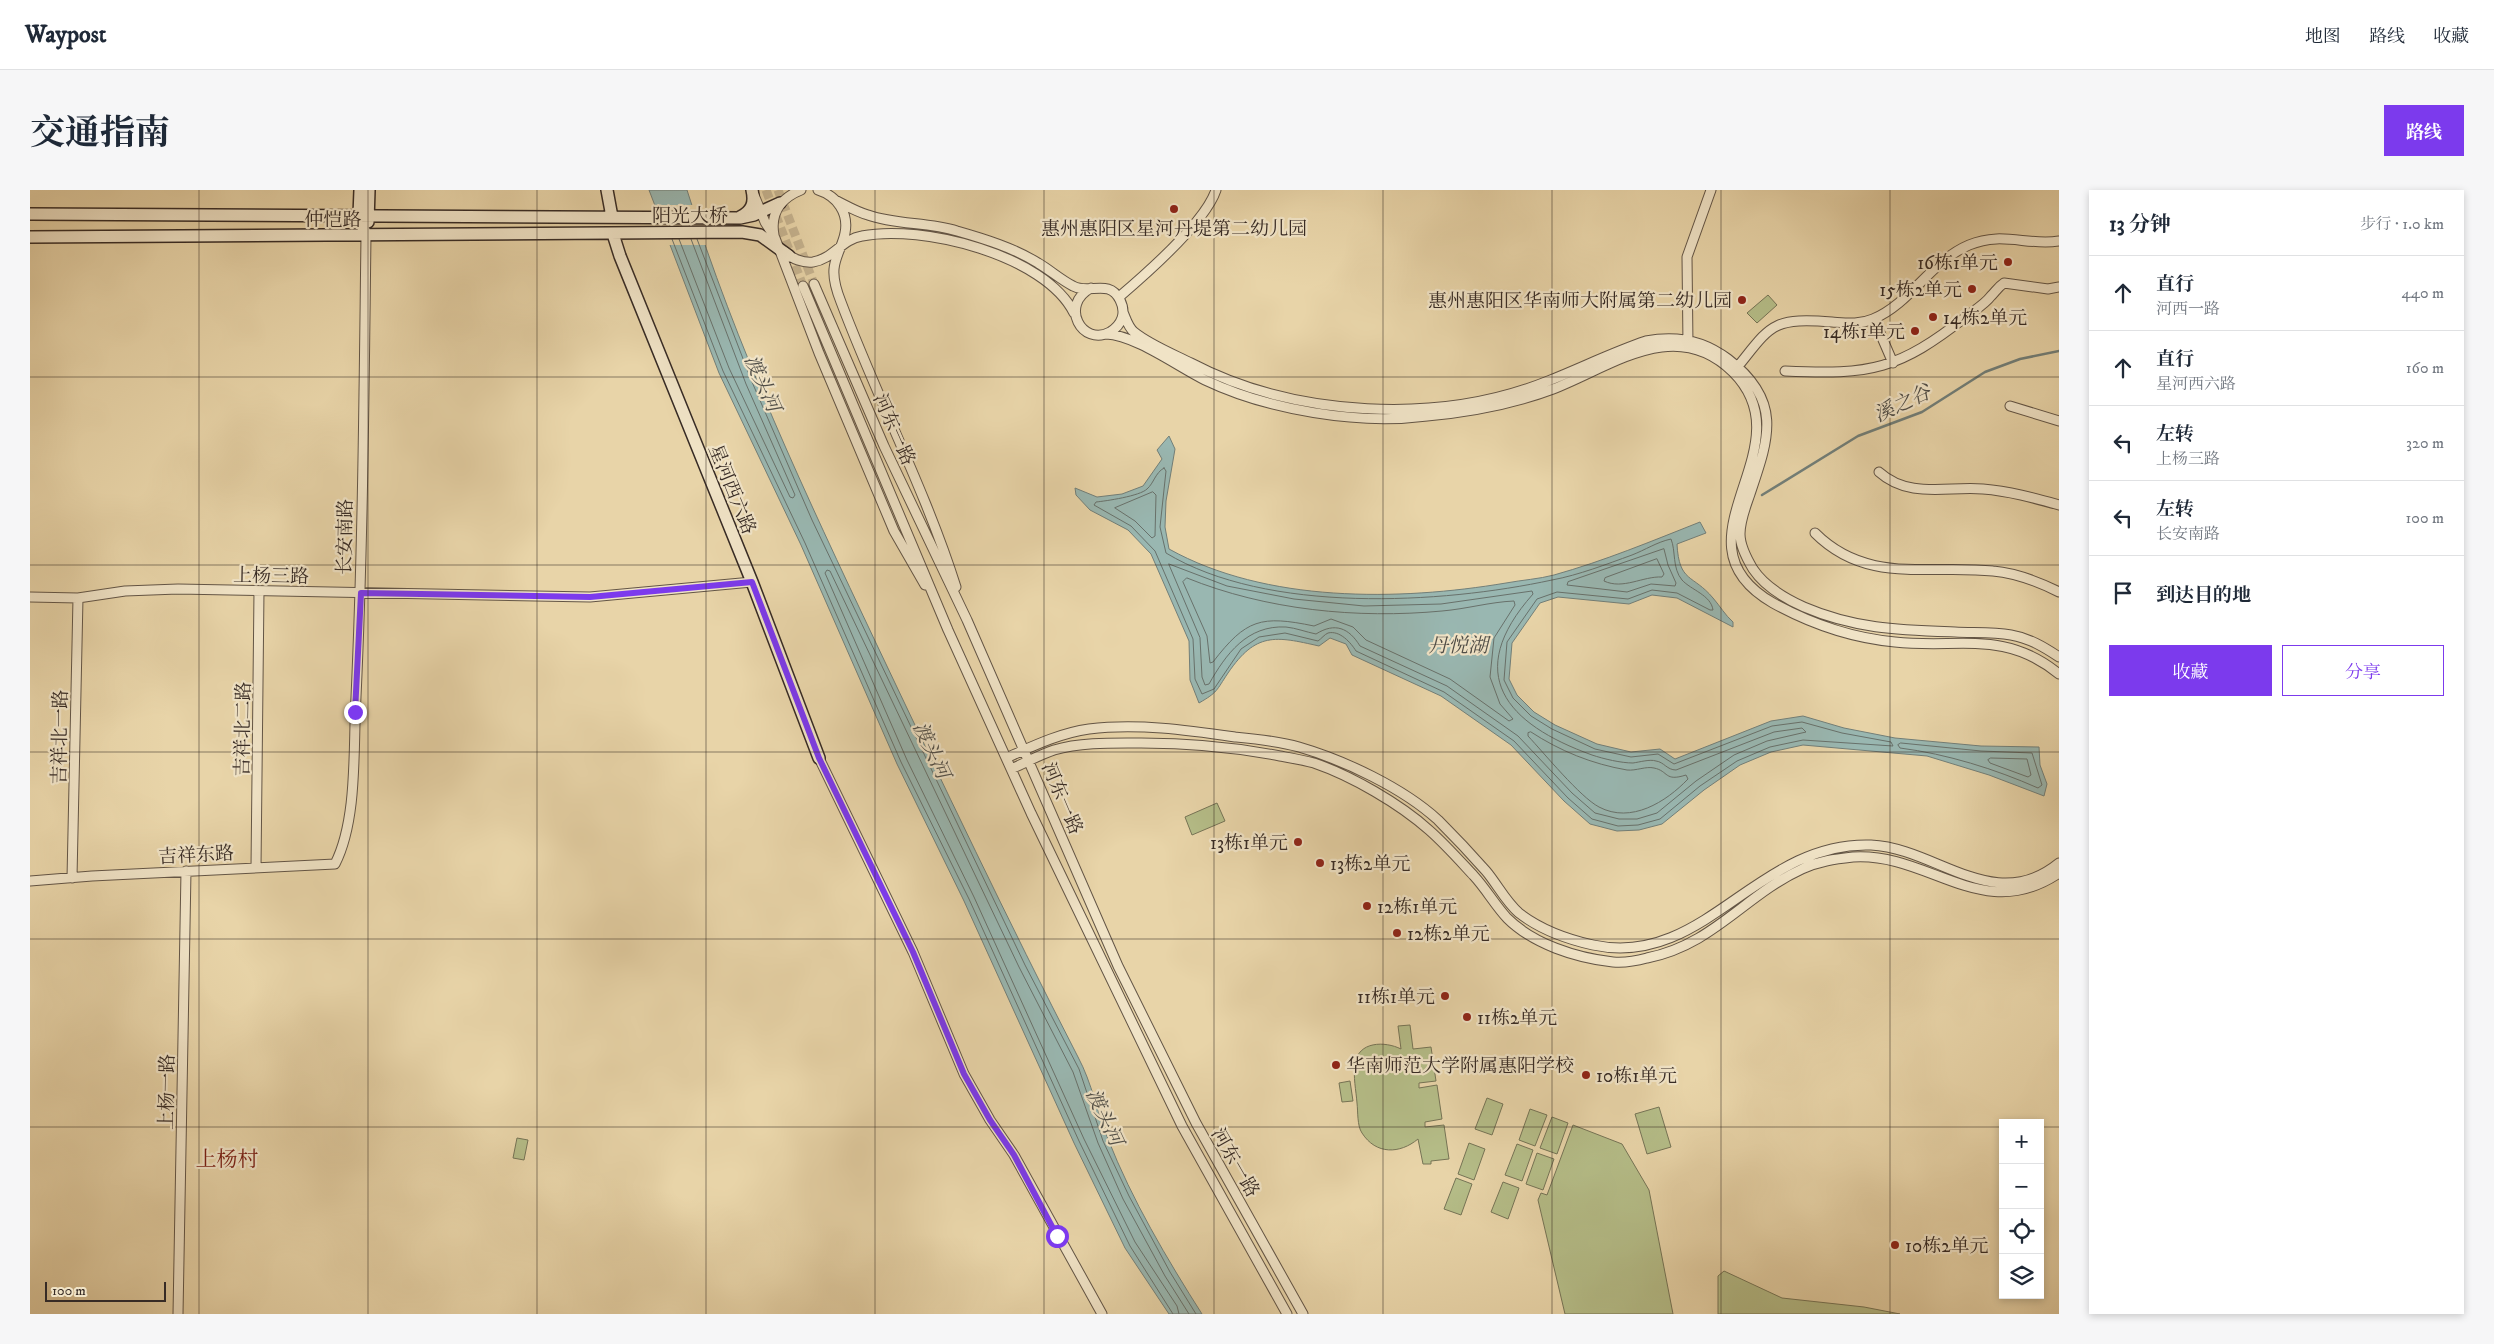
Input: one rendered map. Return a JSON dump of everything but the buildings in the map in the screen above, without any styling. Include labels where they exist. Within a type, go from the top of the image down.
[{"type":"street","name":"长安南路","points":[[345,837],[350,812],[361,593],[366,236],[360,190]]},
{"type":"street","name":"长安南路","points":[[364,215],[369,190]]},
{"type":"street","points":[[607,190],[612,216]]},
{"type":"street","points":[[753,190],[760,212],[777,242],[789,256],[812,262],[833,254],[851,238],[888,233],[925,236],[981,249],[1038,276],[1060,291],[1068,300],[1081,328],[1087,332],[1095,335],[1106,334],[1127,338],[1208,381],[1242,394],[1290,406],[1364,418],[1422,417],[1499,404],[1552,390],[1598,368],[1651,348],[1688,344]]},
{"type":"street","points":[[739,218],[751,208],[754,200],[753,190]]},
{"type":"street","points":[[739,218],[760,212],[780,203],[790,194],[801,190]]},
{"type":"street","points":[[818,190],[869,216],[944,227],[982,238],[1037,262],[1072,286],[1082,289],[1106,288],[1119,297],[1123,312],[1134,332],[1202,369],[1254,389],[1330,406],[1428,408],[1460,404],[1547,382],[1646,341],[1661,338],[1715,349],[1756,389],[1768,417],[1766,448],[1744,513],[1740,534],[1744,552],[1761,579],[1774,591],[1794,602],[1846,623],[1901,630],[2012,635],[2038,643],[2059,657]]},
{"type":"street","points":[[1119,297],[1180,240],[1200,216],[1216,190]]},
{"type":"street","points":[[1688,344],[1687,257],[1711,190]]},
{"type":"street","points":[[836,200],[843,211],[846,223],[834,275],[838,294],[936,527],[967,620]]},
{"type":"street","points":[[780,203],[775,214],[773,226],[777,242],[819,353],[894,531],[941,614]]},
{"type":"street","name":"仲恺路","points":[[30,214],[636,217]]},
{"type":"street","name":"阳光大桥","points":[[636,217],[739,218]]},
{"type":"street","name":"仲恺路","points":[[30,237],[613,234],[637,232]]},
{"type":"street","name":"阳光大桥","points":[[637,232],[742,232],[760,235],[777,242]]},
{"type":"street","name":"星河西六路","points":[[613,234],[620,256],[752,582],[819,758]]},
{"type":"street","points":[[1735,370],[1762,336],[1773,326],[1788,322],[1851,324],[1874,319],[1898,303],[1945,259],[1969,245],[1992,238],[2006,237],[2051,242],[2059,240]]},
{"type":"street","points":[[1785,371],[1843,373],[1869,370],[1894,363],[1927,346],[1969,315],[2004,283],[2048,289],[2059,287]]},
{"type":"street","name":"河东一路","points":[[814,284],[884,446],[967,620],[1030,761],[1122,975],[1196,1123],[1303,1314]]},
{"type":"street","name":"河东一路","points":[[803,286],[941,614],[1011,769],[1182,1126],[1287,1314]]},
{"type":"street","points":[[1074,313],[1078,298],[1091,288]]},
{"type":"street","points":[[1106,334],[1117,327],[1123,312]]},
{"type":"street","points":[[1874,319],[1894,363]]},
{"type":"street","points":[[1735,370],[1751,399],[1758,425],[1754,456],[1736,506],[1731,528],[1731,547],[1741,573],[1758,593],[1794,613],[1845,634],[1899,643],[1999,644],[2024,652],[2059,674]]},
{"type":"street","points":[[2010,406],[2059,421]]},
{"type":"street","points":[[1879,472],[1890,482],[1906,488],[1982,488],[2012,493],[2059,505]]},
{"type":"street","points":[[1815,533],[1829,547],[1849,558],[1875,566],[1906,570],[1994,570],[2020,576],[2059,592]]},
{"type":"street","name":"上杨三路","points":[[30,597],[78,598],[126,591],[169,589],[590,597],[752,582]]},
{"type":"street","name":"吉祥北二路","points":[[256,868],[259,591]]},
{"type":"street","name":"吉祥北一路","points":[[72,878],[78,598]]},
{"type":"street","points":[[1006,758],[1061,736],[1087,730],[1128,728],[1193,731],[1295,746],[1323,755],[1385,784],[1437,820],[1486,871],[1516,910],[1540,928],[1560,936],[1619,950],[1651,946],[1679,936],[1785,866],[1811,854],[1834,847],[1873,845],[1971,878],[1997,884],[2014,883],[2046,871],[2059,863]]},
{"type":"street","points":[[1011,769],[1056,750],[1085,745],[1172,744],[1248,750],[1314,763],[1393,802],[1430,830],[1474,876],[1508,918],[1540,942],[1614,962],[1636,961],[1667,954],[1692,944],[1779,882],[1820,862],[1865,856],[1891,861],[1992,893],[2018,892],[2035,886],[2059,873]]},
{"type":"street","points":[[819,758],[913,952],[964,1074],[990,1120],[1014,1155],[1102,1314]]},
{"type":"street","name":"吉祥东路","points":[[30,881],[335,864],[342,850],[345,837]]},
{"type":"street","name":"上杨一路","points":[[178,1314],[186,871]]},
{"type":"green space","points":[[1768,295],[1777,305],[1757,323],[1747,313]]},
{"type":"green space","points":[[1217,803],[1225,821],[1192,835],[1185,817]]},
{"type":"green space","points":[[1410,1025],[1413,1049],[1431,1047],[1436,1081],[1419,1083],[1419,1088],[1437,1085],[1442,1119],[1425,1122],[1425,1127],[1444,1125],[1449,1159],[1431,1161],[1431,1164],[1423,1164],[1418,1139],[1404,1147],[1388,1150],[1381,1149],[1368,1140],[1360,1130],[1358,1123],[1354,1074],[1357,1056],[1361,1051],[1373,1045],[1395,1046],[1401,1049],[1398,1026]]},
{"type":"green space","points":[[1350,1081],[1353,1101],[1342,1102],[1339,1083]]},
{"type":"green space","points":[[1487,1098],[1503,1104],[1492,1135],[1475,1129]]},
{"type":"green space","points":[[1659,1107],[1671,1147],[1647,1154],[1635,1114]]},
{"type":"green space","points":[[1530,1109],[1547,1115],[1535,1146],[1519,1140]]},
{"type":"green space","points":[[1552,1117],[1568,1123],[1557,1154],[1540,1148]]},
{"type":"green space","points":[[1573,1125],[1622,1144],[1649,1190],[1673,1314],[1565,1314],[1538,1200],[1541,1193],[1547,1195]]},
{"type":"green space","points":[[517,1138],[528,1140],[524,1160],[513,1158]]},
{"type":"green space","points":[[1469,1143],[1485,1149],[1474,1180],[1458,1174]]},
{"type":"green space","points":[[1517,1144],[1533,1150],[1522,1181],[1505,1175]]},
{"type":"green space","points":[[1537,1153],[1554,1159],[1543,1190],[1526,1184]]},
{"type":"green space","points":[[1456,1178],[1472,1184],[1461,1215],[1444,1209]]},
{"type":"green space","points":[[1503,1182],[1519,1188],[1508,1219],[1491,1212]]},
{"type":"green space","points":[[1724,1271],[1782,1298],[1864,1307],[1900,1314],[1718,1314],[1718,1276]]},
{"type":"water","points":[[649,190],[687,190],[727,306],[798,476],[976,851],[1083,1067],[1117,1162],[1163,1251],[1202,1314],[1169,1314],[1125,1248],[1074,1143],[964,901],[897,764],[801,545],[719,373]]},
{"type":"water","name":"丹悦湖","points":[[1169,436],[1175,449],[1166,501],[1165,527],[1169,549],[1207,567],[1248,580],[1290,588],[1334,593],[1422,593],[1465,589],[1536,578],[1554,575],[1591,563],[1700,522],[1706,533],[1677,544],[1678,557],[1684,572],[1706,590],[1733,622],[1733,627],[1677,598],[1652,595],[1629,604],[1558,597],[1540,603],[1512,643],[1509,679],[1517,695],[1534,712],[1555,725],[1597,744],[1631,752],[1660,749],[1675,759],[1771,721],[1803,716],[1844,728],[1895,738],[1981,746],[2039,747],[2040,765],[2047,784],[2044,796],[1989,775],[1927,756],[1803,745],[1771,752],[1740,765],[1704,790],[1662,824],[1639,830],[1617,831],[1590,824],[1564,801],[1511,745],[1441,696],[1352,655],[1346,644],[1330,638],[1319,646],[1278,639],[1267,640],[1257,644],[1238,660],[1216,691],[1199,703],[1190,680],[1189,641],[1151,554],[1128,530],[1090,510],[1076,495],[1075,488],[1097,497],[1122,494],[1143,486],[1162,459],[1157,450]]},
{"type":"pier","points":[[652,205],[694,205],[707,245],[666,245]]},
{"type":"waterway","name":"溪之谷","points":[[1762,495],[1858,436],[1922,412],[1985,372],[2020,359],[2059,351]]},
{"type":"tunnel","points":[[766,190],[803,286]]},
{"type":"tunnel","points":[[778,190],[814,284]]},
{"type":"place","name":"惠州惠阳区星河丹堤第二幼儿园","points":[[1174,209]]},
{"type":"place","name":"16栋1单元","points":[[2008,262]]},
{"type":"place","name":"15栋2单元","points":[[1972,289]]},
{"type":"place","name":"惠州惠阳区华南师大附属第二幼儿园","points":[[1742,300]]},
{"type":"place","name":"14栋2单元","points":[[1933,317]]},
{"type":"place","name":"14栋1单元","points":[[1915,331]]},
{"type":"place","name":"13栋1单元","points":[[1298,842]]},
{"type":"place","name":"13栋2单元","points":[[1320,863]]},
{"type":"place","name":"12栋1单元","points":[[1367,906]]},
{"type":"place","name":"12栋2单元","points":[[1397,933]]},
{"type":"place","name":"11栋1单元","points":[[1445,996]]},
{"type":"place","name":"11栋2单元","points":[[1467,1017]]},
{"type":"place","name":"华南师范大学附属惠阳学校","points":[[1336,1065]]},
{"type":"place","name":"10栋1单元","points":[[1586,1075]]},
{"type":"place","name":"10栋2单元","points":[[1895,1245]]},
{"type":"district","name":"上杨村","points":[[227,1159]]},
{"type":"route","points":[[355,712],[361,593],[590,597],[752,582],[819,758],[913,952],[964,1074],[990,1120],[1014,1155],[1057,1236]]},
{"type":"water label","name":"渡头河","points":[[763,383]]},
{"type":"water label","name":"渡头河","points":[[932,750]]},
{"type":"water label","name":"渡头河","points":[[1105,1117]]}]
